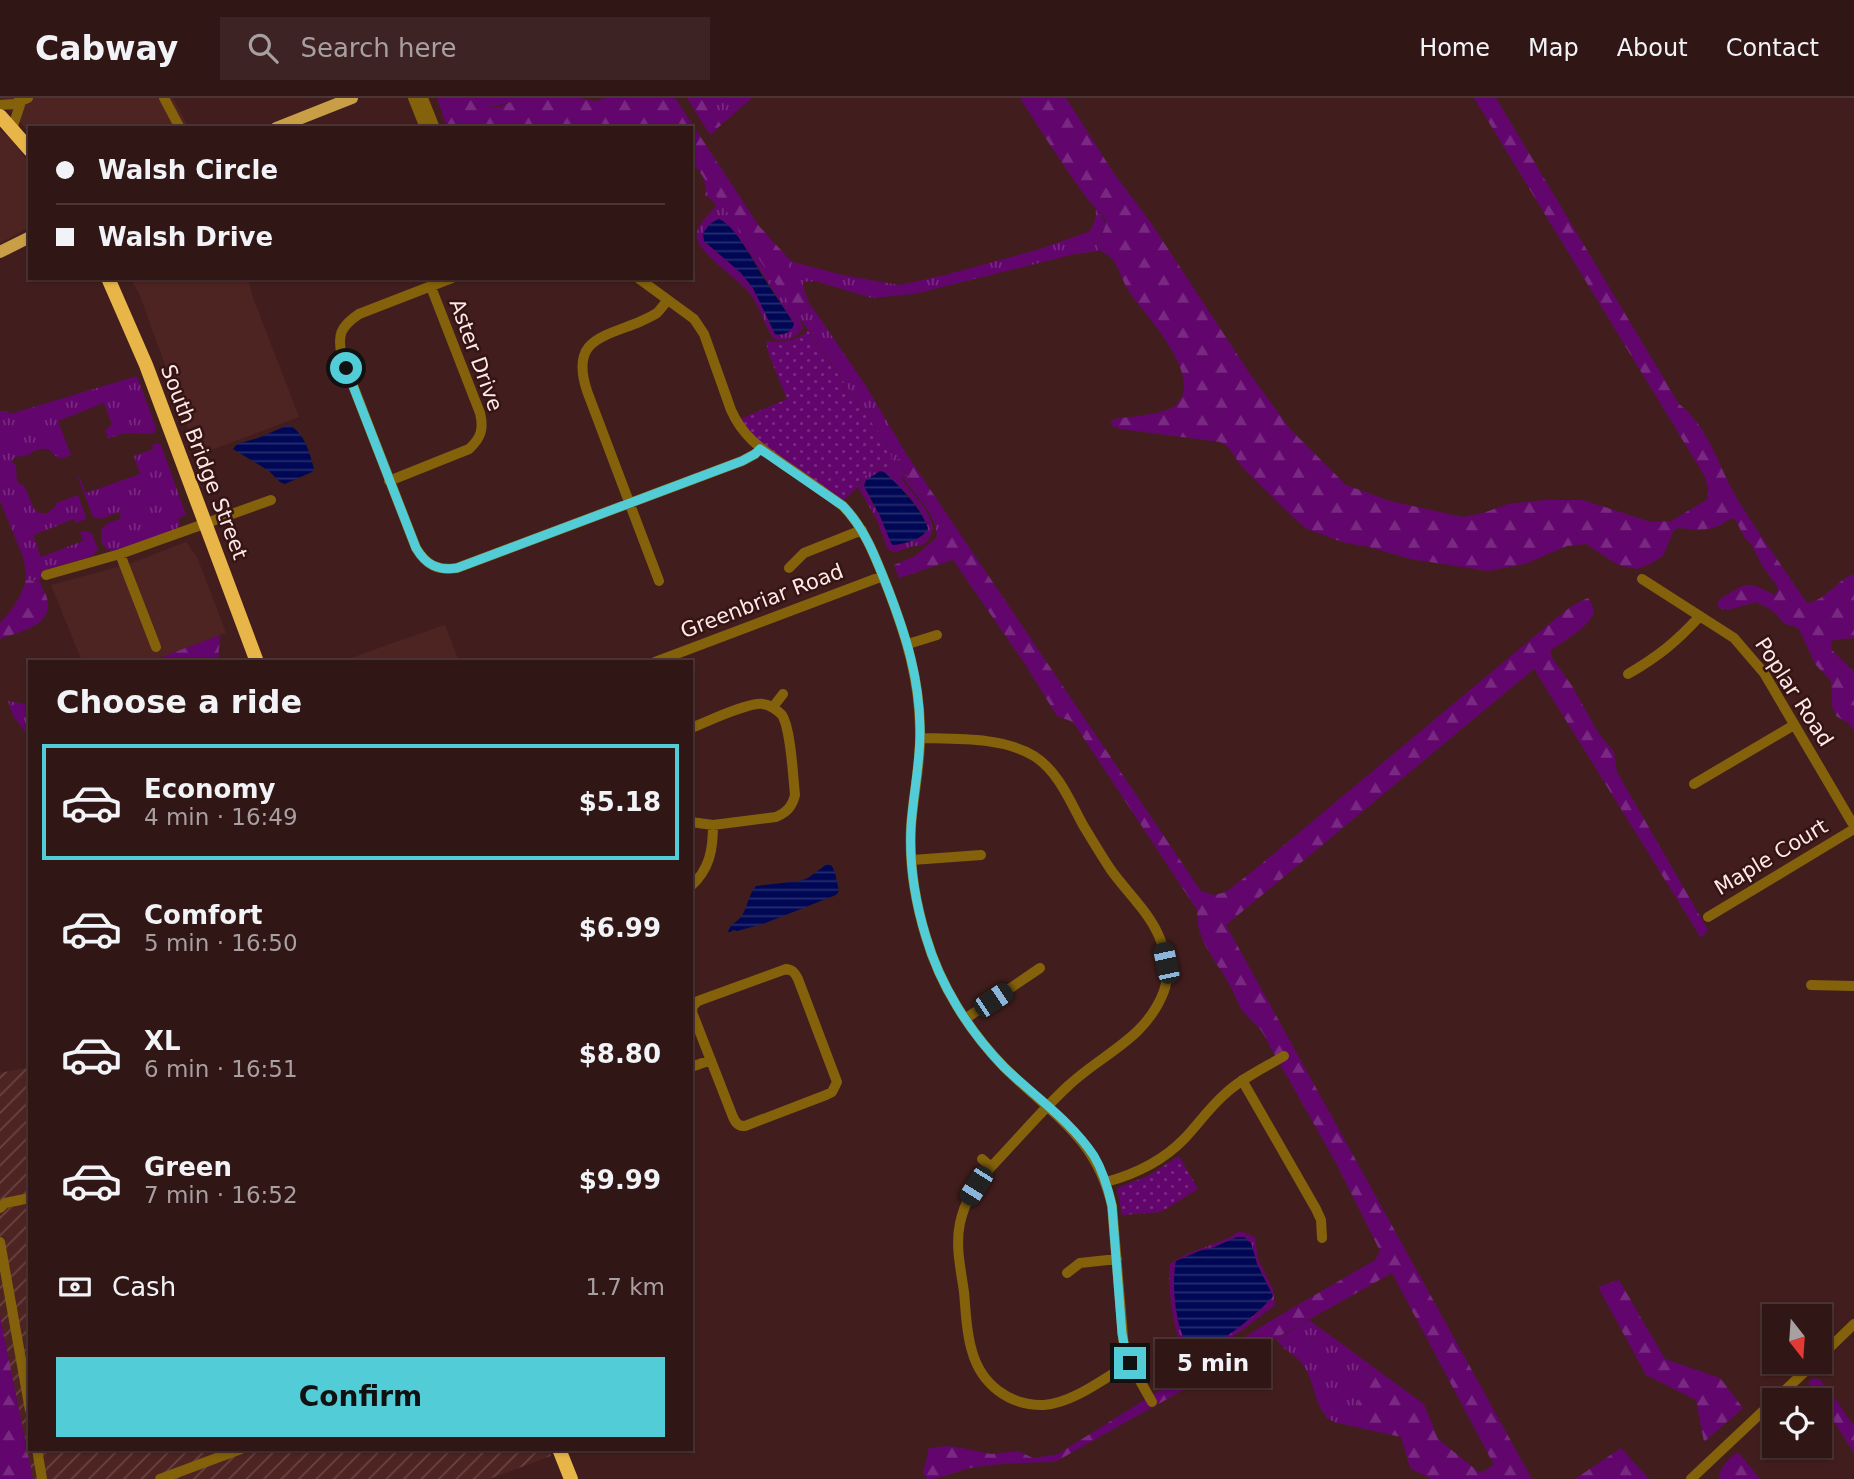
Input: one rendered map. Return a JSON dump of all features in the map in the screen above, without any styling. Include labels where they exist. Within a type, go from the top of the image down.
[{"type":"highway","points":[[0,116],[28,148]]},
{"type":"highway","name":"South Bridge Street","points":[[109,280],[146,365],[256,660]]},
{"type":"highway","points":[[560,1451],[571,1479]]},
{"type":"main road","points":[[281,126],[352,98]]},
{"type":"main road","points":[[0,252],[28,238]]},
{"type":"street","points":[[164,98],[179,126]]},
{"type":"street","points":[[413,98],[424,126]]},
{"type":"street","points":[[423,98],[434,126]]},
{"type":"street","points":[[0,105],[24,100]]},
{"type":"street","points":[[12,129],[24,100]]},
{"type":"street","points":[[447,280],[359,314],[338,329],[342,357],[389,481],[416,548],[432,570],[457,568],[742,461],[760,449]]},
{"type":"street","points":[[641,280],[694,319],[705,334],[736,422],[747,437],[760,449],[843,506],[869,542],[908,644],[918,693],[920,738],[911,829],[912,860],[916,898],[927,942],[943,980],[965,1019],[984,1044],[1004,1067],[1075,1132],[1095,1158],[1106,1182],[1112,1206],[1125,1348],[1130,1363],[1152,1402]]},
{"type":"street","name":"Aster Drive","points":[[389,481],[469,449],[483,438],[480,414],[430,287]]},
{"type":"street","points":[[659,581],[584,383],[580,353],[597,339],[657,313],[668,300]]},
{"type":"street","points":[[46,575],[120,554],[271,500]]},
{"type":"street","points":[[789,568],[804,553],[862,530]]},
{"type":"street","points":[[120,554],[156,647]]},
{"type":"street","name":"Greenbriar Road","points":[[660,660],[883,576]]},
{"type":"street","name":"Poplar Road","points":[[1642,579],[1734,638],[1749,654],[1764,673],[1854,827]]},
{"type":"street","points":[[1628,674],[1675,642],[1700,616]]},
{"type":"street","points":[[908,644],[937,635]]},
{"type":"street","points":[[773,707],[783,694]]},
{"type":"street","points":[[693,727],[748,706],[764,704],[773,707],[782,716],[787,727],[795,796],[792,811],[776,817],[713,825],[693,822]]},
{"type":"street","points":[[1694,784],[1794,725]]},
{"type":"street","points":[[920,738],[1009,744],[1036,757],[1058,781],[1098,850],[1158,932],[1171,988],[1150,1019],[1135,1034],[1073,1081],[991,1167],[968,1199],[958,1243],[970,1344],[978,1368],[997,1390],[1014,1400],[1050,1404],[1075,1396],[1130,1363]]},
{"type":"street","points":[[693,883],[706,867],[712,851],[713,825]]},
{"type":"street","name":"Maple Court","points":[[1707,917],[1854,827]]},
{"type":"street","points":[[912,860],[981,855]]},
{"type":"street","points":[[965,1019],[1040,968]]},
{"type":"street","points":[[693,1006],[698,1001],[781,970],[791,970],[798,979],[837,1082],[832,1092],[746,1126],[739,1126],[693,1015]]},
{"type":"street","points":[[1811,985],[1854,986]]},
{"type":"street","points":[[1106,1182],[1151,1165],[1170,1152],[1226,1092],[1284,1056]]},
{"type":"street","points":[[693,1066],[711,1060]]},
{"type":"street","points":[[1242,1080],[1316,1209],[1321,1220],[1322,1238]]},
{"type":"street","points":[[982,1159],[991,1167]]},
{"type":"street","points":[[0,1207],[5,1203],[28,1198]]},
{"type":"street","points":[[0,1242],[28,1399]]},
{"type":"street","points":[[1067,1273],[1080,1263],[1117,1259]]},
{"type":"street","points":[[1832,1345],[1854,1324]]},
{"type":"street","points":[[1691,1479],[1802,1374]]},
{"type":"street","points":[[37,1451],[42,1479]]},
{"type":"street","points":[[160,1479],[236,1451]]},
{"type":"shaded area","points":[[0,98],[173,98],[188,126],[28,126],[28,132],[0,102]]},
{"type":"shaded area","points":[[0,130],[11,139],[28,161],[28,228],[0,243]]},
{"type":"shaded area","points":[[719,219],[730,227],[742,242],[794,324],[787,333],[775,334],[753,288],[741,273],[704,241],[703,234],[706,229]]},
{"type":"shaded area","points":[[131,280],[248,280],[299,417],[198,455],[139,293]]},
{"type":"shaded area","points":[[291,426],[303,439],[314,469],[285,484],[233,449],[237,444]]},
{"type":"shaded area","points":[[880,471],[915,504],[928,528],[918,538],[893,545],[891,543],[864,486],[866,480]]},
{"type":"shaded area","points":[[186,542],[197,557],[226,633],[154,660],[82,660],[51,585],[132,563]]},
{"type":"shaded area","points":[[445,625],[459,660],[346,660]]},
{"type":"shaded area","points":[[827,864],[832,866],[835,873],[839,891],[836,895],[763,924],[728,933],[730,927],[743,914],[756,886],[799,881],[808,878]]},
{"type":"shaded area","points":[[28,1067],[28,1451],[550,1451],[551,1456],[489,1479],[33,1479],[0,1316],[0,1073]]},
{"type":"shaded area","points":[[1237,1237],[1244,1237],[1251,1243],[1257,1264],[1273,1296],[1224,1338],[1194,1352],[1182,1335],[1176,1309],[1176,1261]]},
{"type":"green space","points":[[437,98],[468,98],[478,105],[500,107],[519,98],[580,98],[595,101],[606,98],[675,98],[759,226],[789,259],[789,267],[809,308],[796,313],[693,162],[693,126],[446,126]]},
{"type":"green space","points":[[468,98],[519,98],[486,107]]},
{"type":"green space","points":[[687,98],[703,98],[721,125],[710,135]]},
{"type":"green space","points":[[703,98],[752,98],[721,125]]},
{"type":"green space","points":[[1020,98],[1066,98],[1250,374],[1290,429],[1346,485],[1390,501],[1463,517],[1508,504],[1583,500],[1651,522],[1671,521],[1708,499],[1704,475],[1474,98],[1496,98],[1679,404],[1698,423],[1712,446],[1743,509],[1807,603],[1820,598],[1854,574],[1854,638],[1833,640],[1831,645],[1832,650],[1854,672],[1854,731],[1848,723],[1836,716],[1832,706],[1831,681],[1815,664],[1799,629],[1785,623],[1756,602],[1728,610],[1719,608],[1717,603],[1720,599],[1747,585],[1774,595],[1778,591],[1751,544],[1732,518],[1711,528],[1674,530],[1663,556],[1637,569],[1618,565],[1586,544],[1567,546],[1525,564],[1488,571],[1410,559],[1345,543],[1307,529],[1242,467],[1228,447],[1220,442],[1120,429],[1111,425],[1111,421],[1115,419],[1172,408],[1183,392],[1183,378],[1170,347],[1130,293],[1113,260],[1097,247],[1105,219],[1079,188]]},
{"type":"green space","points":[[702,175],[797,312],[809,307],[788,267],[789,259],[843,275],[899,285],[1040,249],[1090,231],[1096,209],[1101,215],[1105,227],[1097,247],[1099,251],[1075,254],[914,294],[872,298],[815,281],[803,282],[808,301],[864,383],[907,455],[897,461],[952,540],[937,537],[929,512],[902,476],[929,516],[932,532],[922,545],[893,552],[887,548],[877,520],[858,487],[864,475],[874,468],[879,466],[894,470],[889,448],[799,317],[803,328],[797,335],[785,340],[773,338],[750,294],[700,245],[697,238],[698,228],[716,206],[705,195]],"holes":[[[730,228],[750,254],[794,324],[786,332],[775,334],[753,288],[741,273]],[[884,472],[921,513],[928,530],[925,534],[906,543],[891,543],[870,499]]]},
{"type":"green space","points":[[808,331],[889,448],[894,470],[876,467],[859,481],[858,487],[844,500],[803,475],[773,452],[759,441],[740,419],[787,399],[766,341],[788,341]]},
{"type":"green space","points":[[137,376],[156,428],[154,433],[128,433],[108,438],[105,430],[112,425],[104,403],[58,421],[71,455],[60,459],[49,449],[44,449],[13,459],[19,484],[24,485],[34,509],[47,513],[56,503],[78,495],[86,517],[76,523],[74,519],[33,535],[41,557],[83,541],[80,532],[86,531],[92,534],[98,549],[93,556],[44,570],[39,581],[26,580],[22,554],[0,501],[0,411],[10,414]]},
{"type":"green space","points":[[152,445],[161,445],[186,515],[178,518],[180,526],[164,534],[108,550],[102,543],[102,529],[109,522],[121,519],[119,512],[101,519],[93,517],[78,478],[86,493],[140,474],[134,456],[153,449]]},
{"type":"green space","points":[[907,455],[1201,891],[1214,895],[1226,892],[1254,870],[1554,620],[1573,605],[1588,598],[1593,608],[1590,619],[1550,651],[1599,734],[1614,752],[1617,772],[1708,930],[1701,938],[1534,669],[1226,925],[1532,1479],[1431,1479],[1410,1468],[1401,1437],[1351,1426],[1356,1416],[1360,1393],[1372,1366],[1424,1404],[1438,1439],[1480,1473],[1494,1465],[1392,1273],[1055,1462],[981,1466],[933,1479],[927,1479],[923,1473],[929,1448],[948,1446],[991,1454],[1018,1451],[1033,1458],[1058,1454],[1272,1320],[1375,1260],[1380,1251],[1336,1163],[1265,1037],[1243,1011],[1207,949],[1200,931],[1197,910],[1073,722],[1057,716],[1025,664],[953,560],[899,578],[894,565],[915,556],[937,537],[951,539],[897,460]]},
{"type":"green space","points":[[26,580],[39,581],[48,600],[46,614],[29,628],[0,639],[0,623],[16,603]]},
{"type":"green space","points":[[220,635],[218,660],[154,660]]},
{"type":"green space","points":[[8,701],[28,705],[28,735],[13,716]]},
{"type":"green space","points":[[1179,1156],[1198,1189],[1161,1212],[1122,1215],[1117,1188],[1148,1176]]},
{"type":"green space","points":[[1240,1231],[1255,1237],[1258,1259],[1273,1290],[1275,1305],[1201,1358],[1193,1358],[1184,1349],[1175,1327],[1169,1285],[1170,1264],[1187,1254]],"holes":[[[1237,1237],[1251,1243],[1257,1264],[1272,1296],[1257,1312],[1197,1352],[1189,1347],[1180,1325],[1176,1261]]]},
{"type":"green space","points":[[1619,1280],[1665,1359],[1720,1378],[1743,1408],[1704,1442],[1696,1400],[1646,1375],[1598,1287]]},
{"type":"green space","points":[[0,1316],[33,1479],[0,1479]]},
{"type":"green space","points":[[1309,1320],[1372,1366],[1360,1393],[1356,1416],[1351,1426],[1332,1421],[1325,1415],[1307,1371],[1276,1339]]},
{"type":"green space","points":[[1813,1378],[1819,1379],[1828,1388],[1810,1388],[1809,1381]]},
{"type":"green space","points":[[1832,1394],[1854,1426],[1854,1453],[1832,1419]]},
{"type":"green space","points":[[1621,1448],[1649,1479],[1575,1479]]},
{"type":"green space","points":[[1738,1452],[1760,1479],[1720,1479],[1724,1465]]},
{"type":"route","points":[[346,368],[416,548],[424,560],[439,569],[457,568],[630,504],[742,461],[760,449],[843,506],[853,517],[869,542],[879,566],[907,639],[915,674],[920,740],[911,852],[916,898],[927,942],[943,980],[968,1024],[1004,1067],[1075,1132],[1099,1167],[1112,1206],[1122,1334],[1130,1363]]}]
